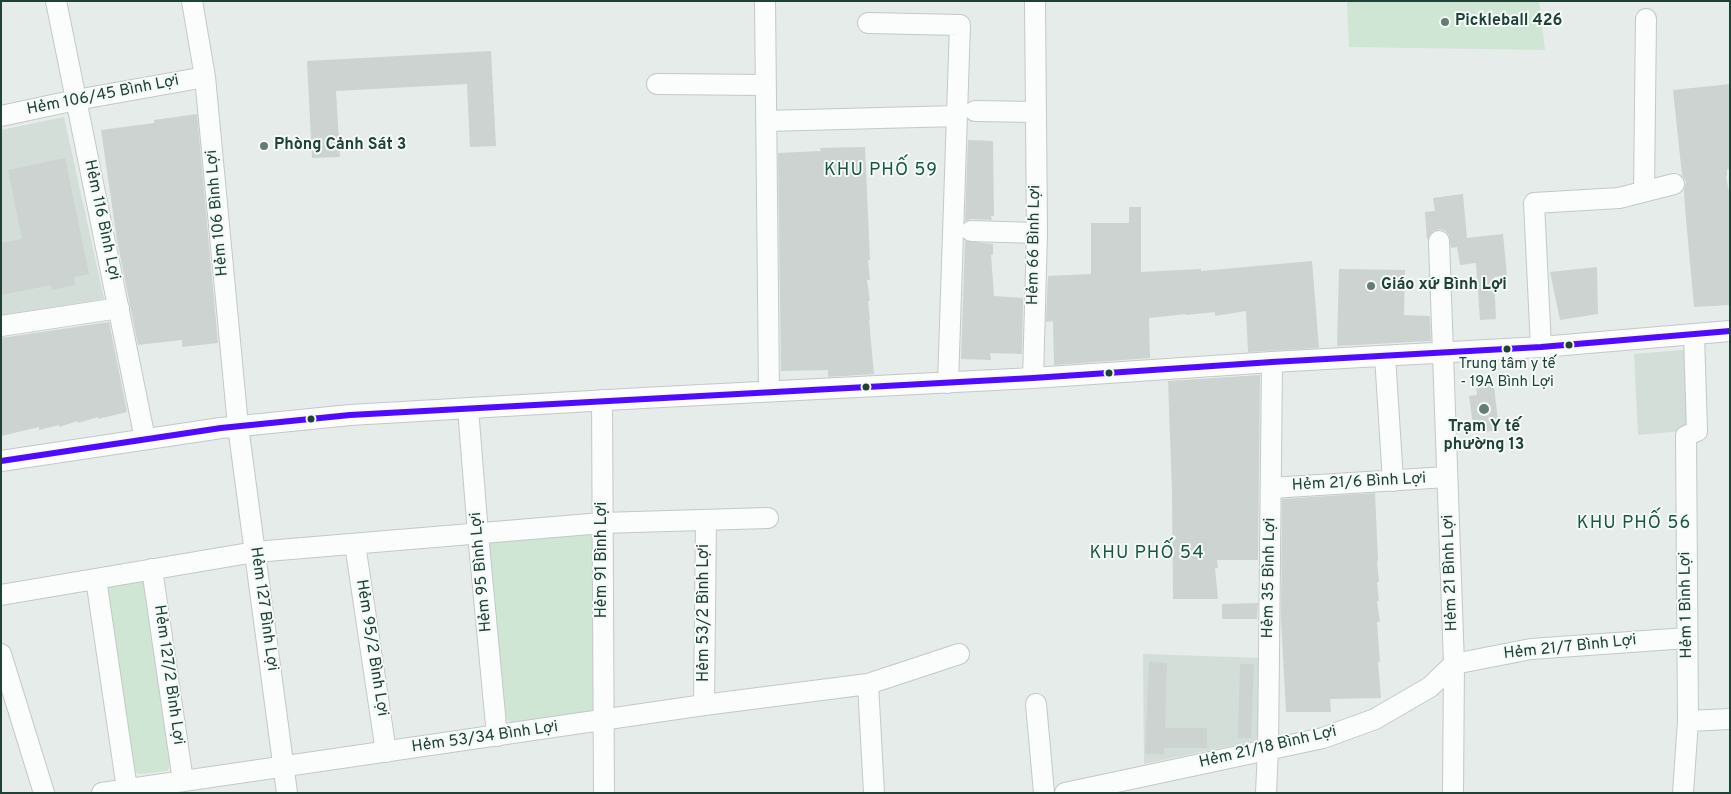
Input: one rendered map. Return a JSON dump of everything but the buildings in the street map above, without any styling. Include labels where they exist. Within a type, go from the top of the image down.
[{"type":"street","name":"Hẻm 116 Bình Lợi","points":[[56,1],[145,439]]},
{"type":"street","name":"Hẻm 106 Bình Lợi","points":[[192,1],[205,77],[238,426]]},
{"type":"street","points":[[765,1],[769,391]]},
{"type":"street","name":"Hẻm 66 Bình Lợi","points":[[1033,378],[1037,233],[1035,1]]},
{"type":"street","points":[[1644,191],[1646,19]]},
{"type":"street","points":[[868,23],[960,25],[966,113],[948,383]]},
{"type":"street","name":"Hẻm 106/45 Bình Lợi","points":[[1,116],[76,100],[205,77]]},
{"type":"street","points":[[657,84],[765,85]]},
{"type":"street","points":[[766,121],[1036,112]]},
{"type":"street","points":[[1541,347],[1534,203],[1619,198],[1674,184]]},
{"type":"street","points":[[971,231],[1037,233]]},
{"type":"street","name":"Hẻm 21 Bình Lợi","points":[[1439,241],[1454,664],[1453,793]]},
{"type":"street","points":[[1,326],[119,308]]},
{"type":"street","points":[[1,461],[238,426],[350,415],[1033,378],[1541,347],[1730,331]]},
{"type":"street","name":"Hẻm 1 Bình Lợi","points":[[1683,793],[1688,721],[1686,436],[1697,431],[1694,335]]},
{"type":"street","points":[[1385,356],[1393,481]]},
{"type":"street","name":"Hẻm 35 Bình Lợi","points":[[1266,793],[1272,362]]},
{"type":"street","name":"Hẻm 91 Bình Lợi","points":[[602,400],[604,793]]},
{"type":"street","name":"Hẻm 95 Bình Lợi","points":[[468,408],[497,736]]},
{"type":"street","name":"Hẻm 127 Bình Lợi","points":[[238,426],[287,793]]},
{"type":"street","name":"Hẻm 21/6 Bình Lợi","points":[[1271,488],[1448,478]]},
{"type":"street","name":"Hẻm 53/2 Bình Lợi","points":[[478,534],[602,523],[768,518]]},
{"type":"street","name":"Hẻm 53/2 Bình Lợi","points":[[704,706],[706,520]]},
{"type":"street","points":[[1,595],[255,552],[478,534]]},
{"type":"street","name":"Hẻm 95/2 Bình Lợi","points":[[355,544],[386,752]]},
{"type":"street","name":"Hẻm 127/2 Bình Lợi","points":[[152,569],[183,781]]},
{"type":"street","points":[[96,579],[127,789]]},
{"type":"street","name":"Hẻm 21/7 Bình Lợi","points":[[1454,664],[1531,649],[1687,638]]},
{"type":"street","points":[[1,654],[44,793]]},
{"type":"street","name":"Hẻm 53/34 Bình Lợi","points":[[102,793],[604,720],[868,684],[959,654]]},
{"type":"street","name":"Hẻm 21/18 Bình Lợi","points":[[1065,793],[1323,738],[1376,718],[1430,687],[1454,664]]},
{"type":"street","points":[[868,684],[874,793]]},
{"type":"street","points":[[1036,704],[1044,793]]},
{"type":"street","points":[[1688,721],[1730,720]]},
{"type":"shaded area","points":[[64,117],[104,299],[1,315],[1,130]]},
{"type":"shaded area","points":[[1693,349],[1695,430],[1638,435],[1634,354]]},
{"type":"shaded area","points":[[1143,654],[1263,658],[1259,740],[1144,764]]},
{"type":"green space","name":"Pickleball 426","points":[[1347,1],[1539,1],[1545,50],[1349,47]]},
{"type":"green space","points":[[591,531],[596,538],[597,707],[593,715],[515,725],[506,719],[488,545],[493,540]]},
{"type":"green space","points":[[140,578],[146,583],[171,764],[167,771],[139,774],[131,769],[107,589],[113,583]]},
{"type":"transit line","points":[[1,461],[221,428],[350,415],[1033,378],[1541,347],[1730,331]]},
{"type":"place","name":"Pickleball 426","points":[[1445,22]]},
{"type":"place","name":"Phòng Cảnh Sát 3","points":[[264,146]]},
{"type":"place","name":"Giáo xứ Bình Lợi","points":[[1371,286]]},
{"type":"place","name":"Trung tâm y tế - 19A Bình Lợi","points":[[1507,349]]},
{"type":"place","name":"Trạm Y tế phường 13","points":[[1484,409]]},
{"type":"district","name":"KHU PHỐ 59","points":[[881,171]]},
{"type":"district","name":"KHU PHỐ 56","points":[[1634,524]]},
{"type":"district","name":"KHU PHỐ 54","points":[[1147,554]]}]
